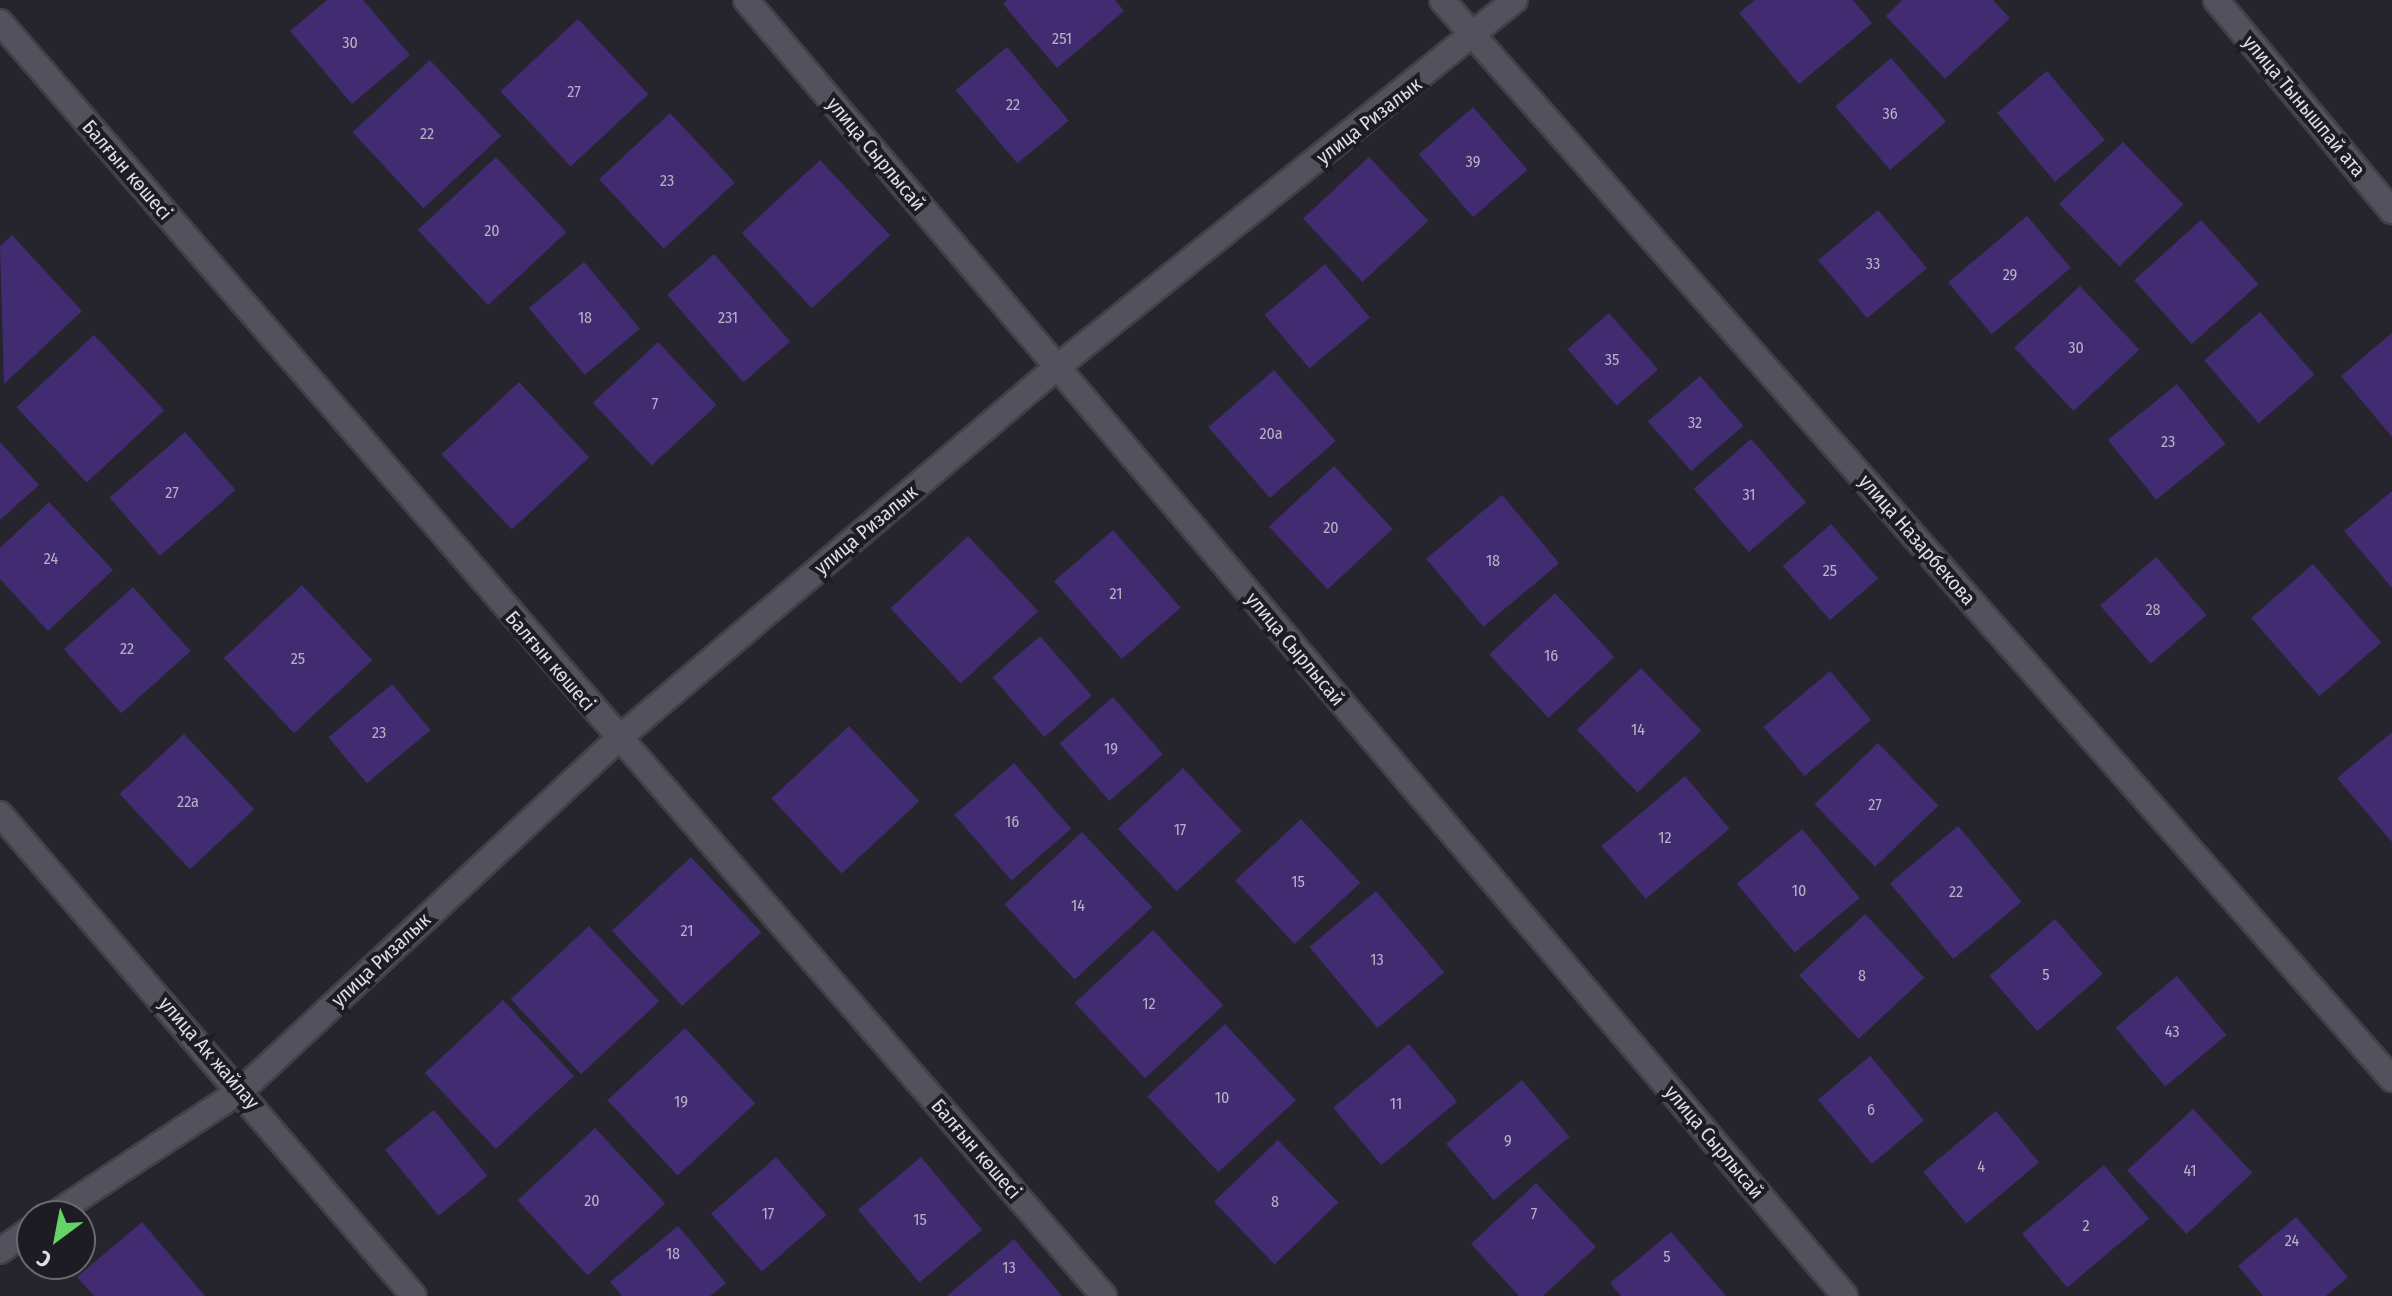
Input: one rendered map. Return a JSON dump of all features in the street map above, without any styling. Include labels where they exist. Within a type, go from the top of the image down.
[{"type":"street","name":"улица Сырлысай","points":[[746,0],[1845,1296]]},
{"type":"street","name":"улица Назарбекова","points":[[1442,0],[2392,1079]]},
{"type":"street","name":"улица Ризалык","points":[[76,1200],[242,1090],[617,740],[1056,368],[1474,38],[1515,0]]},
{"type":"street","name":"улица Тынышпай ата","points":[[2216,0],[2392,211]]},
{"type":"street","name":"Балғын көшесі","points":[[0,22],[617,740],[1104,1296]]},
{"type":"street","name":"улица Ак жайлау","points":[[0,814],[242,1090],[414,1296]]},
{"type":"building","points":[[327,0],[363,0],[410,55],[352,104],[290,31]]},
{"type":"building","points":[[1007,0],[1115,0],[1124,11],[1057,68],[1003,4]]},
{"type":"building","points":[[1755,0],[1853,0],[1872,23],[1799,84],[1739,13]]},
{"type":"building","points":[[1902,0],[1993,0],[2010,18],[1945,79],[1886,16]]},
{"type":"building","points":[[578,19],[648,94],[571,167],[500,91]]},
{"type":"building","points":[[1007,47],[1069,121],[1017,164],[956,90]]},
{"type":"building","points":[[1891,58],[1946,121],[1890,170],[1835,107]]},
{"type":"building","points":[[430,60],[501,136],[423,208],[352,132]]},
{"type":"building","points":[[2047,71],[2105,140],[2055,182],[1997,113]]},
{"type":"building","points":[[1473,107],[1527,170],[1473,217],[1419,154]]},
{"type":"building","points":[[670,113],[735,182],[664,249],[599,179]]},
{"type":"building","points":[[2123,142],[2183,205],[2119,266],[2059,204]]},
{"type":"building","points":[[496,157],[566,232],[488,305],[418,230]]},
{"type":"building","points":[[1369,157],[1428,221],[1363,282],[1303,218]]},
{"type":"building","points":[[820,160],[890,235],[812,308],[742,233]]},
{"type":"building","points":[[1878,210],[1927,268],[1867,318],[1818,260]]},
{"type":"building","points":[[2027,216],[2071,268],[1992,334],[1948,282]]},
{"type":"building","points":[[2201,220],[2259,284],[2192,344],[2134,280]]},
{"type":"building","points":[[12,235],[82,311],[4,384],[0,246]]},
{"type":"building","points":[[714,254],[790,342],[743,382],[667,295]]},
{"type":"building","points":[[584,262],[640,329],[585,375],[529,308]]},
{"type":"building","points":[[1325,264],[1370,318],[1309,368],[1264,315]]},
{"type":"building","points":[[2080,286],[2139,350],[2074,411],[2014,347]]},
{"type":"building","points":[[2260,312],[2314,375],[2259,423],[2204,361]]},
{"type":"building","points":[[1609,313],[1658,370],[1617,406],[1567,349]]},
{"type":"building","points":[[2392,333],[2392,437],[2341,376]]},
{"type":"building","points":[[94,335],[164,410],[87,483],[16,407]]},
{"type":"building","points":[[658,342],[717,405],[652,466],[593,403]]},
{"type":"building","points":[[1274,370],[1336,441],[1270,498],[1208,427]]},
{"type":"building","points":[[1700,376],[1743,426],[1691,471],[1648,421]]},
{"type":"building","points":[[519,382],[589,457],[512,530],[441,454]]},
{"type":"building","points":[[2177,384],[2225,444],[2156,500],[2108,440]]},
{"type":"building","points":[[185,432],[236,490],[160,556],[110,498]]},
{"type":"building","points":[[1751,439],[1806,502],[1749,552],[1694,489]]},
{"type":"building","points":[[0,442],[39,485],[0,520]]},
{"type":"building","points":[[1334,466],[1393,529],[1328,590],[1269,527]]},
{"type":"building","points":[[2392,491],[2392,588],[2344,531]]},
{"type":"building","points":[[1502,495],[1559,563],[1483,627],[1426,559]]},
{"type":"building","points":[[49,502],[113,570],[48,631],[0,579],[0,548]]},
{"type":"building","points":[[1831,524],[1878,578],[1830,620],[1783,566]]},
{"type":"building","points":[[1113,530],[1181,608],[1122,659],[1054,581]]},
{"type":"building","points":[[968,536],[1038,611],[961,684],[890,608]]},
{"type":"building","points":[[2156,557],[2207,615],[2151,664],[2100,606]]},
{"type":"building","points":[[2313,564],[2381,642],[2319,696],[2251,618]]},
{"type":"building","points":[[302,585],[372,660],[294,733],[224,658]]},
{"type":"building","points":[[133,587],[191,651],[121,713],[64,649]]},
{"type":"building","points":[[1555,593],[1614,657],[1549,718],[1489,654]]},
{"type":"building","points":[[1040,636],[1092,696],[1044,737],[992,677]]},
{"type":"building","points":[[1641,668],[1701,731],[1637,792],[1577,730]]},
{"type":"building","points":[[1830,671],[1871,720],[1804,776],[1763,727]]},
{"type":"building","points":[[392,684],[431,730],[367,783],[328,737]]},
{"type":"building","points":[[1113,697],[1163,754],[1109,801],[1059,744]]},
{"type":"building","points":[[849,726],[919,801],[842,874],[771,798]]},
{"type":"building","points":[[2392,732],[2392,842],[2337,778]]},
{"type":"building","points":[[184,734],[254,809],[190,869],[120,794]]},
{"type":"building","points":[[1878,743],[1938,806],[1875,867],[1815,804]]},
{"type":"building","points":[[1014,763],[1071,829],[1011,880],[954,815]]},
{"type":"building","points":[[1183,768],[1242,831],[1177,892],[1118,829]]},
{"type":"building","points":[[1685,776],[1729,829],[1646,899],[1602,846]]},
{"type":"building","points":[[1301,819],[1360,883],[1295,944],[1235,880]]},
{"type":"building","points":[[1958,826],[2022,902],[1953,959],[1890,883]]},
{"type":"building","points":[[1802,829],[1860,898],[1795,953],[1737,884]]},
{"type":"building","points":[[1082,832],[1152,907],[1075,980],[1004,904]]},
{"type":"building","points":[[691,857],[761,932],[682,1006],[612,931]]},
{"type":"building","points":[[1376,891],[1444,972],[1377,1028],[1309,947]]},
{"type":"building","points":[[1865,914],[1924,978],[1859,1039],[1799,975]]},
{"type":"building","points":[[2055,919],[2103,974],[2037,1031],[1989,976]]},
{"type":"building","points":[[589,926],[659,1001],[581,1074],[511,999]]},
{"type":"building","points":[[1153,930],[1223,1005],[1145,1078],[1075,1003]]},
{"type":"building","points":[[2177,976],[2226,1035],[2165,1086],[2116,1027]]},
{"type":"building","points":[[503,1000],[574,1076],[496,1149],[425,1073]]},
{"type":"building","points":[[1225,1024],[1296,1100],[1218,1172],[1147,1096]]},
{"type":"building","points":[[685,1028],[755,1103],[678,1176],[607,1100]]},
{"type":"building","points":[[1409,1044],[1457,1101],[1381,1165],[1333,1108]]},
{"type":"building","points":[[1870,1056],[1924,1120],[1872,1164],[1818,1100]]},
{"type":"building","points":[[1522,1080],[1570,1137],[1494,1200],[1446,1144]]},
{"type":"building","points":[[2193,1109],[2252,1173],[2187,1234],[2127,1170]]},
{"type":"building","points":[[434,1110],[487,1176],[439,1216],[385,1150]]},
{"type":"building","points":[[1996,1111],[2039,1162],[1966,1223],[1923,1172]]},
{"type":"building","points":[[595,1128],[665,1203],[588,1276],[517,1200]]},
{"type":"building","points":[[1278,1140],[1338,1203],[1274,1264],[1214,1202]]},
{"type":"building","points":[[776,1157],[827,1215],[762,1272],[711,1213]]},
{"type":"building","points":[[921,1157],[982,1230],[919,1282],[858,1210]]},
{"type":"building","points":[[2104,1165],[2149,1219],[2067,1287],[2022,1234]]},
{"type":"building","points":[[1536,1183],[1596,1247],[1543,1296],[1519,1296],[1471,1244]]},
{"type":"building","points":[[2296,1217],[2348,1277],[2326,1296],[2263,1296],[2238,1266]]},
{"type":"building","points":[[142,1222],[205,1296],[94,1296],[80,1280],[96,1280],[96,1261]]},
{"type":"building","points":[[678,1226],[726,1283],[710,1296],[622,1296],[610,1282]]},
{"type":"building","points":[[1671,1232],[1726,1296],[1621,1296],[1610,1283]]},
{"type":"building","points":[[1014,1239],[1062,1296],[947,1296]]}]
